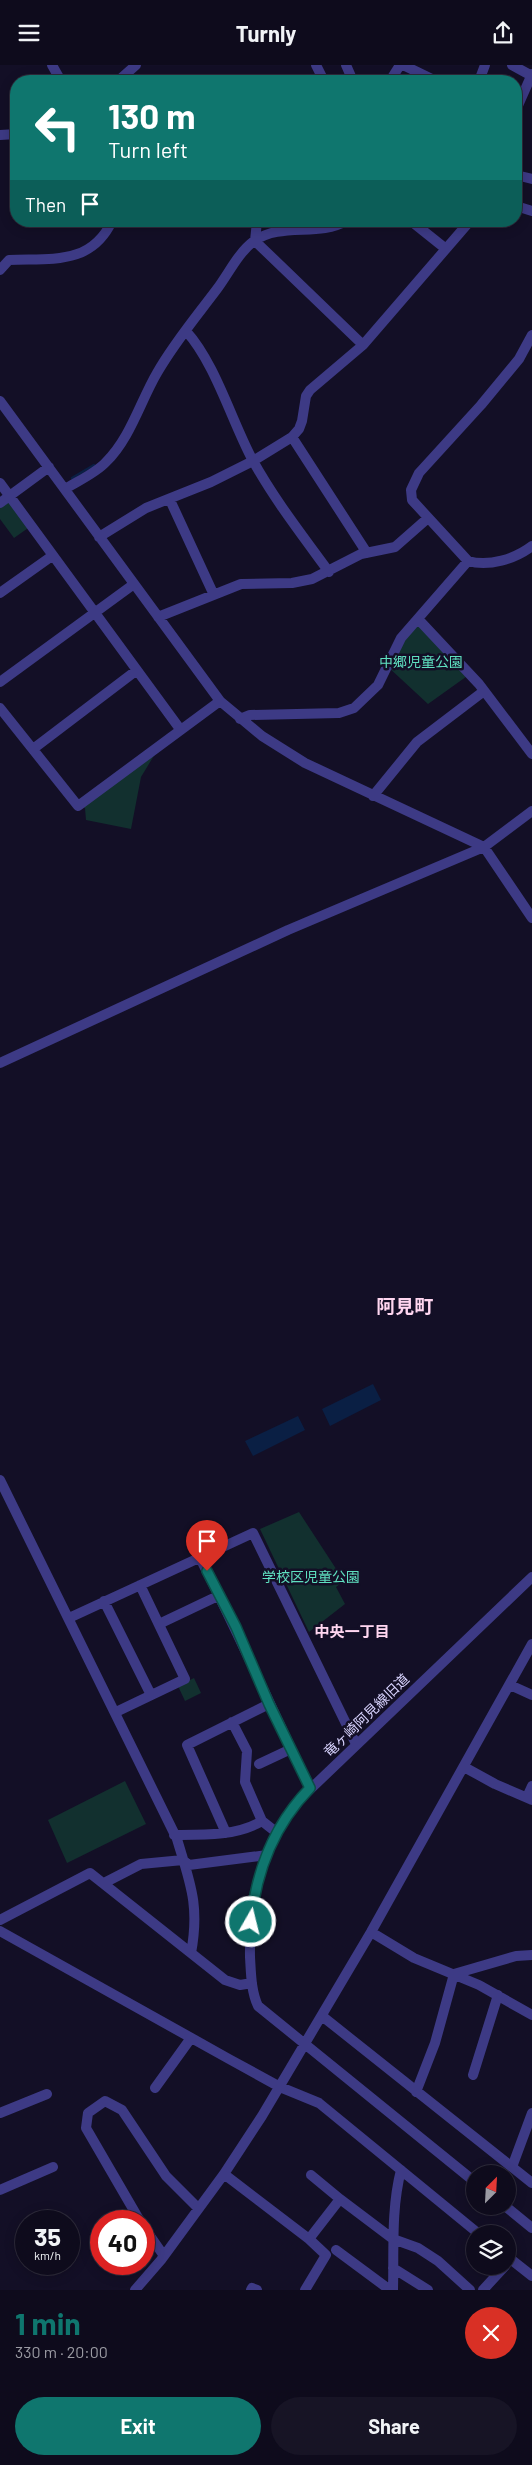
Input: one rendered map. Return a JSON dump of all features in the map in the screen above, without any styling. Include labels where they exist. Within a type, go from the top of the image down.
[{"type":"street","points":[[125,75],[136,65]]},
{"type":"street","points":[[402,65],[423,75]]},
{"type":"street","points":[[512,65],[532,75],[522,96]]},
{"type":"street","points":[[0,270],[9,261],[69,258],[81,254],[92,246],[107,227]]},
{"type":"street","points":[[255,241],[256,227]]},
{"type":"street","points":[[65,489],[106,462],[140,409],[156,374],[176,341],[186,331],[241,254],[255,241],[273,233],[324,227]]},
{"type":"street","points":[[418,227],[446,249]]},
{"type":"street","points":[[99,537],[146,508],[170,500],[253,461],[292,437],[299,429],[306,396],[310,390],[363,345],[465,227]]},
{"type":"street","points":[[255,241],[363,345]]},
{"type":"street","points":[[186,331],[200,347],[253,461],[274,496],[329,571]]},
{"type":"street","points":[[532,335],[518,359],[481,405],[419,473],[411,490],[412,500],[468,561],[480,565],[508,559],[532,547]]},
{"type":"street","points":[[0,401],[220,701],[240,719],[285,752],[372,796],[484,847],[532,918]]},
{"type":"street","points":[[292,437],[367,553]]},
{"type":"street","points":[[0,503],[49,467]]},
{"type":"street","points":[[0,483],[180,729]]},
{"type":"street","points":[[170,500],[213,593]]},
{"type":"street","points":[[158,617],[213,593],[241,584],[292,583],[312,579],[367,553],[395,547],[428,518]]},
{"type":"street","points":[[0,593],[52,556]]},
{"type":"street","points":[[240,719],[257,715],[339,713],[354,708],[378,685],[401,638],[419,620],[468,561]]},
{"type":"street","points":[[0,682],[134,583]]},
{"type":"street","points":[[419,620],[484,691],[532,754]]},
{"type":"street","points":[[33,749],[137,670]]},
{"type":"street","points":[[372,796],[417,742],[484,691]]},
{"type":"street","points":[[0,708],[78,806],[220,701]]},
{"type":"street","points":[[0,1063],[288,930],[484,847],[532,811]]},
{"type":"street","points":[[0,1479],[116,1712],[174,1835],[195,1904],[191,1953]]},
{"type":"street","points":[[69,1618],[254,1533],[356,1744]]},
{"type":"street","points":[[200,1558],[220,1595],[269,1704],[310,1788]]},
{"type":"street","name":"竜ヶ崎阿見線旧道","points":[[466,2175],[258,2006],[252,1983],[250,1943],[253,1906],[266,1855],[288,1813],[310,1788],[532,1577]]},
{"type":"street","points":[[116,1712],[185,1679],[140,1585]]},
{"type":"street","points":[[159,1624],[220,1595]]},
{"type":"street","points":[[104,1601],[152,1695]]},
{"type":"street","points":[[135,2290],[164,2256],[224,2174],[280,2087],[371,1932],[532,1644]]},
{"type":"street","points":[[510,1685],[532,1695]]},
{"type":"street","points":[[226,1833],[187,1745],[269,1704]]},
{"type":"street","points":[[232,1722],[247,1751],[245,1782],[262,1821],[276,1833]]},
{"type":"street","points":[[259,1764],[291,1749]]},
{"type":"street","points":[[464,1767],[530,1799],[532,1786]]},
{"type":"street","points":[[174,1835],[226,1833],[250,1828],[262,1821]]},
{"type":"street","points":[[104,1883],[141,1864],[183,1860],[189,1865],[266,1855]]},
{"type":"street","points":[[0,1920],[84,1874],[95,1875],[225,1980],[240,1985],[252,1983]]},
{"type":"street","points":[[0,1931],[280,2087],[319,2103],[468,2225]]},
{"type":"street","points":[[371,1932],[414,1958],[498,1995],[532,2015]]},
{"type":"street","points":[[454,1974],[516,1956],[532,1955]]},
{"type":"street","points":[[416,2092],[435,2043],[454,1974]]},
{"type":"street","points":[[472,2075],[498,1995]]},
{"type":"street","points":[[322,2015],[509,2165]]},
{"type":"street","points":[[155,2088],[192,2038]]},
{"type":"street","points":[[0,2113],[47,2094]]},
{"type":"street","points":[[134,2210],[86,2128],[88,2113],[105,2101],[122,2110],[166,2176],[198,2208]]},
{"type":"street","points":[[513,2165],[532,2113]]},
{"type":"street","points":[[0,2190],[53,2167]]},
{"type":"street","points":[[391,2290],[393,2239],[401,2170]]},
{"type":"street","points":[[516,2170],[532,2183]]},
{"type":"street","points":[[224,2174],[310,2239],[326,2255],[305,2290]]},
{"type":"street","points":[[311,2175],[393,2239],[418,2248],[438,2261],[470,2290]]},
{"type":"street","points":[[310,2239],[340,2199]]},
{"type":"street","points":[[516,2215],[532,2228]]},
{"type":"street","points":[[155,2243],[164,2256]]},
{"type":"street","points":[[336,2250],[391,2290]]},
{"type":"street","points":[[516,2267],[532,2276]]},
{"type":"street","points":[[393,2268],[428,2290]]},
{"type":"street","points":[[483,2290],[496,2275]]},
{"type":"street","points":[[250,2290],[252,2288],[257,2290]]},
{"type":"green space","points":[[9,496],[31,526],[14,538],[0,519],[0,503]]},
{"type":"green space","name":"中郷児童公園","points":[[419,620],[470,674],[428,704],[387,666]]},
{"type":"green space","points":[[155,754],[141,777],[131,829],[86,820],[85,808],[79,806]]},
{"type":"green space","name":"学校区児童公園","points":[[299,1512],[344,1581],[336,1587],[345,1604],[309,1632],[260,1529]]},
{"type":"green space","points":[[194,1678],[201,1693],[185,1701],[178,1686]]},
{"type":"green space","points":[[125,1781],[146,1824],[67,1863],[48,1820]]},
{"type":"water","points":[[373,1384],[381,1400],[330,1426],[322,1409]]},
{"type":"water","points":[[298,1416],[305,1430],[253,1456],[245,1441]]},
{"type":"waterway","points":[[72,478],[94,465]]},
{"type":"district","name":"阿見町","points":[[405,1305]]},
{"type":"district","name":"中央一丁目","points":[[352,1631]]},
{"type":"route","points":[[207,1571],[236,1627],[269,1704],[310,1788],[288,1813],[266,1855],[258,1882],[251,1922]]}]
